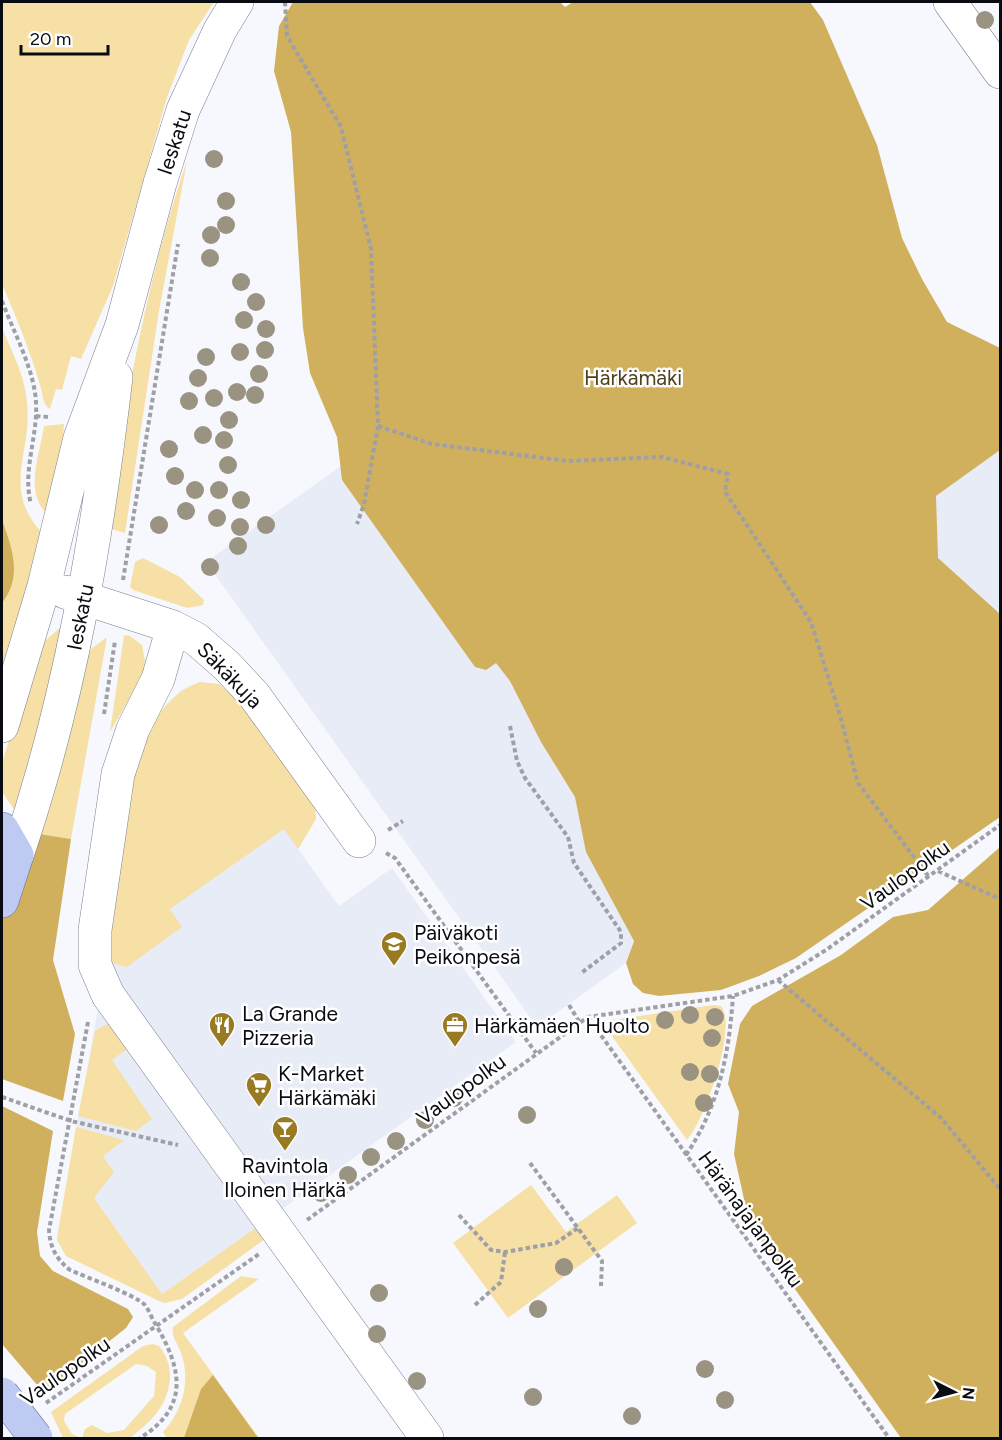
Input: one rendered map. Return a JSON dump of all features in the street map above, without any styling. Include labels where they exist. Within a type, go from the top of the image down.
[{"type":"main road","name":"Ieskatu","points":[[2,902],[9,842]]},
{"type":"main road","points":[[2,1394],[38,1423]]},
{"type":"street","name":"Ieskatu","points":[[2,726],[44,586],[80,438],[122,325],[160,183],[183,110],[219,30],[237,2]]},
{"type":"street","points":[[950,2],[1000,72]]},
{"type":"street","name":"Ieskatu","points":[[9,842],[61,710],[85,598],[107,451],[122,325]]},
{"type":"street","name":"Säkäkuja","points":[[44,586],[173,627],[196,639],[227,666],[254,695],[369,838]]},
{"type":"street","points":[[173,627],[158,679],[133,729],[118,774],[95,930],[95,965],[108,994],[427,1438]]},
{"type":"path","points":[[285,2],[287,36],[341,127],[371,249],[378,426],[364,504],[357,524]]},
{"type":"path","points":[[122,587],[180,238]]},
{"type":"path","points":[[2,301],[35,390],[36,416],[28,475],[32,508]]},
{"type":"path","points":[[36,416],[48,417]]},
{"type":"path","points":[[378,426],[432,444],[568,461],[662,457],[728,474],[726,492],[811,622],[858,783],[929,877]]},
{"type":"path","points":[[510,726],[517,761],[525,778],[568,837],[574,863],[621,932],[621,943],[580,974]]},
{"type":"path","points":[[369,838],[403,821]]},
{"type":"path","name":"Vaulopolku","points":[[38,1423],[156,1325],[282,1238],[588,1017],[733,996],[778,980],[826,950],[1000,825]]},
{"type":"path","points":[[395,858],[536,1053]]},
{"type":"path","points":[[938,871],[1000,899]]},
{"type":"path","points":[[778,980],[941,1118],[1000,1188]]},
{"type":"path","points":[[686,1155],[714,1106],[724,1068],[733,996]]},
{"type":"path","points":[[569,1005],[580,1023]]},
{"type":"path","name":"Häränajajanpolku","points":[[588,1017],[889,1438]]},
{"type":"path","points":[[2,1097],[71,1121],[178,1146]]},
{"type":"path","points":[[530,1163],[602,1261],[600,1286]]},
{"type":"path","points":[[459,1215],[491,1250],[505,1252],[556,1243],[578,1228]]},
{"type":"path","points":[[475,1305],[501,1282],[505,1252]]},
{"type":"path","points":[[140,1438],[166,1418],[176,1394],[174,1359],[156,1325]]},
{"type":"shaded area","points":[[2,2],[214,2],[189,40],[167,97],[113,286],[81,359],[71,356],[62,390],[56,389],[50,409],[44,402],[27,346],[2,284]]},
{"type":"shaded area","points":[[187,161],[159,311],[125,533],[105,527],[138,342],[160,251]]},
{"type":"shaded area","points":[[2,328],[21,373],[26,392],[28,421],[21,470],[23,501],[30,517],[43,534],[2,680]]},
{"type":"shaded area","points":[[64,424],[62,455],[48,515],[40,506],[36,495],[37,461],[44,426]]},
{"type":"shaded area","points":[[1000,450],[1000,771],[843,563]]},
{"type":"shaded area","points":[[359,453],[657,872],[626,963],[537,1027],[206,562]]},
{"type":"shaded area","points":[[143,558],[180,577],[204,600],[203,605],[187,608],[133,590],[130,587],[135,562]]},
{"type":"shaded area","points":[[64,624],[20,810],[14,809],[2,792],[2,763],[32,667],[45,641]]},
{"type":"shaded area","points":[[124,635],[130,636],[142,645],[145,661],[142,677],[110,732]]},
{"type":"shaded area","points":[[107,637],[71,839],[33,833],[82,671],[91,649]]},
{"type":"shaded area","points":[[200,682],[219,684],[296,846],[339,906],[392,868],[516,1042],[158,1298],[66,1256],[57,1240],[109,947],[156,719],[181,690]]},
{"type":"shaded area","points":[[200,682],[219,684],[243,704],[315,805],[316,819],[298,849],[284,829],[170,909],[182,927],[127,967],[114,964],[110,959],[112,910],[138,754],[152,725],[165,707],[181,692]]},
{"type":"shaded area","points":[[713,1005],[721,1006],[725,1017],[722,1053],[710,1095],[687,1140],[606,1028],[613,1020]]},
{"type":"shaded area","points":[[109,1023],[130,1047],[112,1060],[152,1119],[136,1131],[78,1116],[95,1031]]},
{"type":"shaded area","points":[[76,1127],[124,1140],[103,1156],[114,1172],[94,1198],[162,1294],[257,1227],[265,1239],[182,1299],[165,1303],[66,1256],[57,1240]]},
{"type":"shaded area","points":[[531,1185],[566,1232],[617,1195],[637,1223],[508,1318],[453,1243]]},
{"type":"shaded area","points":[[241,1276],[259,1279],[183,1333],[259,1438],[167,1438],[163,1432],[176,1415],[185,1384],[184,1363],[174,1337],[173,1327]]},
{"type":"shaded area","points":[[153,1344],[159,1346],[166,1356],[170,1378],[164,1400],[151,1419],[129,1438],[82,1438],[85,1429],[92,1425],[107,1433],[124,1430],[154,1396],[156,1372],[147,1366],[136,1364],[65,1414],[64,1421],[72,1434],[81,1438],[63,1438],[51,1412],[143,1346]]},
{"type":"green space","name":"Härkämäki","points":[[293,2],[560,2],[565,7],[573,2],[810,2],[823,20],[877,145],[902,238],[922,279],[947,322],[1000,348],[1000,450],[936,496],[938,558],[1000,614],[1000,817],[796,958],[759,976],[721,990],[659,996],[643,993],[633,984],[626,963],[634,941],[586,852],[575,797],[541,742],[510,681],[496,663],[486,670],[475,667],[342,480],[337,437],[310,373],[303,328],[291,132],[274,71],[279,26]]},
{"type":"green space","points":[[2,520],[12,551],[14,572],[12,583],[2,603]]},
{"type":"green space","points":[[33,833],[71,839],[53,960],[75,1034],[63,1101],[2,1079],[2,920]]},
{"type":"green space","points":[[1000,847],[1000,1438],[901,1438],[750,1226],[734,1154],[739,1112],[728,1084],[740,1024],[752,1006],[841,955],[893,917],[928,910]]},
{"type":"green space","points":[[2,1106],[53,1131],[37,1232],[40,1256],[53,1271],[128,1309],[133,1317],[126,1328],[44,1393],[2,1344]]},
{"type":"green space","points":[[213,1375],[259,1438],[184,1438],[201,1389]]},
{"type":"place","name":"Päiväkoti Peikonpesä","points":[[394,967]]},
{"type":"place","name":"La Grande Pizzeria","points":[[222,1048]]},
{"type":"place","name":"Härkämäen Huolto","points":[[455,1048]]},
{"type":"place","name":"K-Market Härkämäki","points":[[259,1108]]},
{"type":"place","name":"Ravintola Iloinen Härkä","points":[[285,1152]]}]
